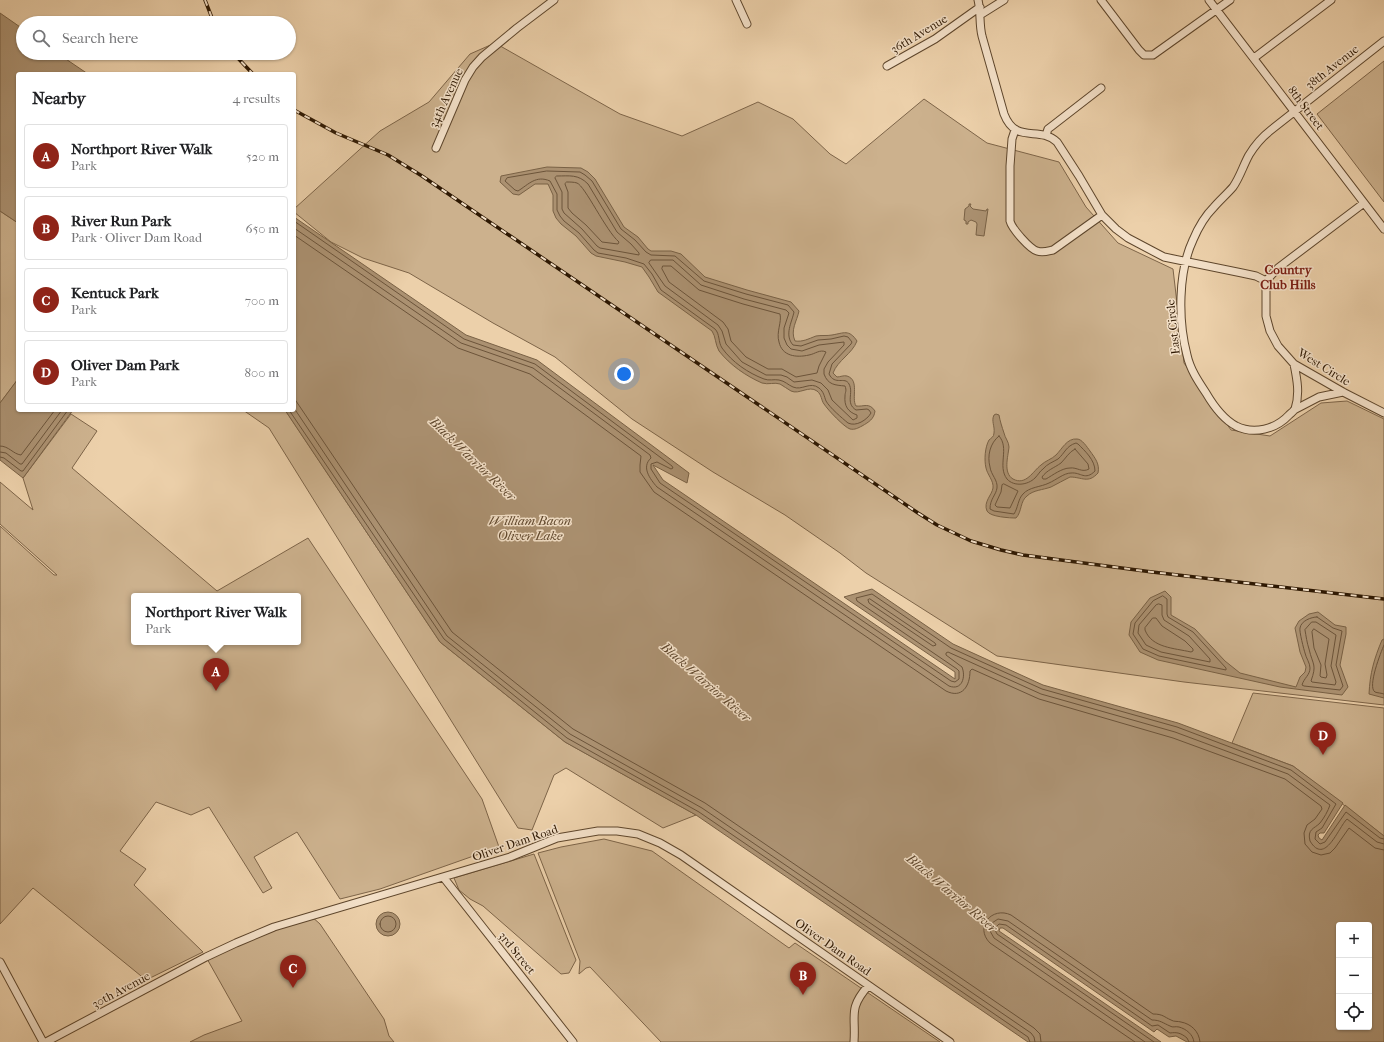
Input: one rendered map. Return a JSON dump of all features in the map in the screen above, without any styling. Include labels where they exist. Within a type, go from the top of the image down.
[{"type":"street","name":"34th Avenue","points":[[436,148],[465,80],[473,67],[482,57],[517,28],[554,0]]},
{"type":"street","points":[[736,0],[747,24]]},
{"type":"street","points":[[980,15],[1004,0]]},
{"type":"street","points":[[1101,0],[1144,55],[1153,55],[1160,51],[1230,0]]},
{"type":"street","name":"8th Street","points":[[1210,0],[1384,229]]},
{"type":"street","points":[[1254,58],[1331,0]]},
{"type":"street","points":[[979,3],[980,28],[1004,114],[1008,122],[1015,130],[1027,134],[1046,135],[1053,138],[1079,176],[1102,215],[1116,229],[1130,239],[1164,257],[1186,263],[1211,266],[1256,276],[1266,281],[1278,268],[1364,203]]},
{"type":"street","name":"36th Avenue","points":[[887,66],[935,39],[979,3]]},
{"type":"street","name":"38th Avenue","points":[[1294,111],[1384,41]]},
{"type":"street","points":[[1046,135],[1048,129],[1101,88]]},
{"type":"street","name":"East Circle","points":[[1294,111],[1265,135],[1254,147],[1235,183],[1213,207],[1192,241],[1186,263],[1180,300],[1187,356],[1199,383],[1214,405],[1232,423],[1241,428],[1261,430],[1276,426],[1294,410],[1319,397],[1343,392]]},
{"type":"street","points":[[1015,130],[1012,139],[1010,166],[1010,221],[1013,229],[1032,248],[1036,251],[1045,252],[1053,250],[1102,215]]},
{"type":"street","name":"West Circle","points":[[1266,281],[1266,316],[1270,331],[1278,346],[1294,364],[1384,413]]},
{"type":"street","points":[[1294,364],[1298,392],[1294,410]]},
{"type":"street","name":"Oliver Dam Road","points":[[206,957],[274,927],[444,878],[510,857],[557,838],[598,831],[618,831],[638,834],[660,843],[681,856],[950,1042]]},
{"type":"street","name":"3rd Street","points":[[444,878],[573,1042]]},
{"type":"street","name":"30th Avenue","points":[[44,1042],[206,957]]},
{"type":"street","points":[[0,962],[44,1042]]},
{"type":"street","points":[[854,1042],[855,1005],[859,996],[868,986]]},
{"type":"shaded area","points":[[495,43],[620,114],[682,136],[758,102],[793,119],[830,154],[846,164],[924,99],[987,143],[1059,162],[1086,207],[1118,243],[1173,269],[1184,363],[1231,430],[1270,436],[1321,403],[1347,401],[1384,419],[1384,705],[1184,682],[997,656],[866,573],[785,515],[713,472],[632,419],[555,357],[493,323],[409,273],[363,258],[331,242],[296,214],[296,207],[380,131],[429,102],[470,54]]},
{"type":"shaded area","points":[[1384,61],[1384,202],[1317,114]]},
{"type":"shaded area","points":[[0,211],[16,222],[16,382],[0,403]]},
{"type":"shaded area","points":[[246,412],[286,412],[440,642],[565,742],[696,815],[663,828],[566,768],[554,775],[532,830],[518,828],[269,428]]},
{"type":"shaded area","points":[[71,414],[97,431],[72,468],[217,591],[308,538],[482,799],[499,847],[380,889],[340,899],[297,832],[254,857],[272,888],[263,893],[209,807],[191,815],[156,802],[120,851],[146,869],[134,885],[203,952],[146,980],[33,888],[0,924],[0,526],[54,575],[57,575],[0,524],[0,482],[33,510],[23,478]]},
{"type":"shaded area","points":[[1253,693],[1384,708],[1384,836],[1293,766],[1232,743]]},
{"type":"shaded area","points":[[604,839],[652,851],[789,948],[795,943],[940,1042],[661,1042],[590,967],[586,968],[579,974],[580,961],[538,853]]},
{"type":"shaded area","points":[[534,854],[576,960],[569,973],[561,974],[483,906],[470,899],[459,890],[454,878]]},
{"type":"shaded area","points":[[311,916],[320,924],[384,1019],[389,1036],[394,1042],[190,1042],[204,1035],[242,1021],[206,957]]},
{"type":"water","points":[[0,13],[16,24],[16,60],[67,60],[85,72],[16,72],[16,222],[0,211]]},
{"type":"water","points":[[547,167],[581,168],[588,172],[595,179],[624,227],[638,237],[651,251],[671,251],[681,254],[705,277],[791,302],[799,311],[793,333],[795,341],[803,341],[816,336],[849,333],[857,341],[855,346],[838,364],[833,373],[837,377],[846,376],[851,378],[854,385],[854,398],[856,406],[868,406],[873,408],[875,411],[871,420],[855,429],[847,428],[829,410],[824,404],[820,394],[814,389],[794,392],[780,384],[762,383],[750,377],[728,361],[719,351],[712,331],[658,292],[642,267],[596,256],[591,253],[576,236],[556,218],[553,211],[553,195],[548,184],[535,184],[519,195],[513,194],[500,182],[501,176]]},
{"type":"water","points":[[969,204],[971,204],[970,206],[973,209],[986,211],[988,209],[984,236],[976,235],[976,222],[971,220],[968,224],[966,224],[966,221],[964,220],[965,209],[969,206]]},
{"type":"water","name":"William Bacon Oliver Lake","points":[[296,218],[466,335],[537,360],[689,473],[687,483],[653,465],[663,480],[955,679],[955,672],[844,597],[872,589],[953,644],[1043,685],[1178,723],[1293,766],[1343,803],[1324,833],[1320,833],[1318,835],[1319,838],[1322,840],[1345,805],[1384,836],[1384,1042],[1187,1042],[1176,1036],[1169,1037],[1157,1029],[1154,1032],[1003,928],[1000,928],[999,931],[1161,1042],[1028,1042],[696,815],[565,742],[440,642],[286,412],[296,412]]},
{"type":"water","points":[[16,382],[16,412],[72,412],[23,478],[0,460],[0,403]]},
{"type":"water","points":[[994,415],[999,415],[1000,422],[1009,445],[1007,469],[1008,473],[1013,479],[1022,481],[1029,477],[1043,464],[1053,458],[1065,444],[1073,439],[1081,440],[1090,451],[1098,464],[1098,473],[1088,479],[1070,477],[1051,487],[1032,492],[1025,498],[1016,518],[992,515],[986,508],[993,485],[986,468],[985,454],[989,440],[994,434],[993,419]]},
{"type":"water","points":[[1165,591],[1171,597],[1171,615],[1195,629],[1225,661],[1240,673],[1296,687],[1300,677],[1305,672],[1306,667],[1300,652],[1295,628],[1299,621],[1309,614],[1318,612],[1335,625],[1346,627],[1340,665],[1348,687],[1342,695],[1280,687],[1158,660],[1140,652],[1129,635],[1131,622],[1150,598]]},
{"type":"water","points":[[1384,639],[1384,698],[1369,694],[1373,666],[1382,640]]},
{"type":"water","points":[[388,912],[393,913],[399,919],[399,929],[393,935],[388,936],[383,935],[377,929],[376,924],[377,919],[383,913]]},
{"type":"railway","points":[[205,0],[211,16]]},
{"type":"railway","points":[[240,60],[251,72]]},
{"type":"railway","points":[[296,111],[336,133],[388,155],[422,176],[918,513],[937,525],[971,541],[1023,555],[1152,572],[1384,599]]},
{"type":"place","name":"Northport River Walk","points":[[216,691]]},
{"type":"place","name":"Oliver Dam Park","points":[[1323,755]]},
{"type":"place","name":"Kentuck Park","points":[[293,988]]},
{"type":"place","name":"River Run Park","points":[[803,995]]},
{"type":"district","name":"Country Club Hills","points":[[1288,276]]},
{"type":"water label","name":"Black Warrior River","points":[[473,459]]},
{"type":"water label","name":"Black Warrior River","points":[[706,682]]},
{"type":"water label","name":"Black Warrior River","points":[[952,893]]}]
